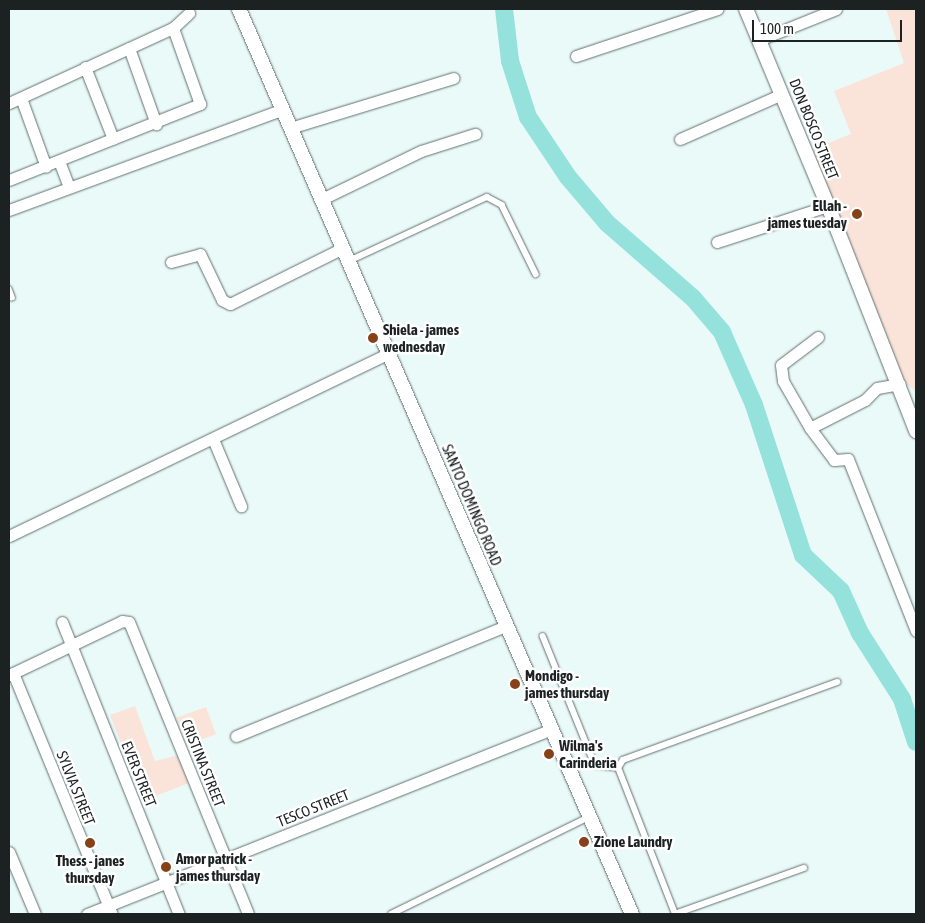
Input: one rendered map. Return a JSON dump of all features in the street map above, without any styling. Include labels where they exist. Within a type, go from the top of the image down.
[{"type":"street","name":"SANTO DOMINGO ROAD","points":[[239,9],[387,354],[442,473],[550,730],[632,914]]},
{"type":"street","points":[[576,56],[717,9]]},
{"type":"street","name":"DON BOSCO STREET","points":[[746,9],[913,412],[916,430]]},
{"type":"street","points":[[760,40],[836,9]]},
{"type":"street","points":[[9,104],[85,67],[173,28],[189,13]]},
{"type":"street","points":[[9,180],[156,124],[200,104],[173,28]]},
{"type":"street","points":[[129,48],[156,124]]},
{"type":"street","points":[[85,67],[113,139]]},
{"type":"street","points":[[290,128],[454,78]]},
{"type":"street","points":[[680,139],[782,94]]},
{"type":"street","points":[[20,98],[46,167]]},
{"type":"street","points":[[9,210],[281,110]]},
{"type":"street","points":[[322,199],[421,151],[475,134]]},
{"type":"street","points":[[59,161],[68,187]]},
{"type":"street","points":[[717,242],[828,206]]},
{"type":"street","points":[[171,262],[200,254],[222,300],[230,304],[346,255]]},
{"type":"street","points":[[818,337],[782,364],[783,381],[810,428],[834,460],[848,459],[916,631]]},
{"type":"street","points":[[9,536],[387,354]]},
{"type":"street","points":[[810,428],[865,400],[878,388],[900,384]]},
{"type":"street","points":[[213,439],[241,506]]},
{"type":"street","name":"CRISTINA STREET","points":[[70,645],[122,621],[129,622],[248,914]]},
{"type":"street","name":"EVER STREET","points":[[62,622],[179,914]]},
{"type":"street","points":[[236,736],[505,626]]},
{"type":"street","points":[[11,674],[70,645]]},
{"type":"street","name":"SYLVIA STREET","points":[[11,674],[110,910]]},
{"type":"street","name":"TESCO STREET","points":[[87,914],[110,910],[166,883],[550,730]]},
{"type":"street","points":[[9,852],[34,914]]},
{"type":"lane","points":[[346,255],[487,197],[502,205],[536,274]]},
{"type":"lane","points":[[9,289],[12,297]]},
{"type":"lane","points":[[543,636],[595,765],[618,768]]},
{"type":"lane","points":[[618,768],[623,760],[837,682]]},
{"type":"lane","points":[[618,768],[675,914],[804,868]]},
{"type":"lane","points":[[391,914],[589,816]]},
{"type":"shaded area","points":[[886,9],[916,9],[916,392],[904,382],[813,149],[851,134],[834,91],[904,63]]},
{"type":"shaded area","points":[[135,706],[155,761],[179,755],[189,783],[143,801],[110,715]]},
{"type":"shaded area","points":[[206,707],[216,734],[187,745],[177,718]]},
{"type":"waterway","points":[[504,9],[510,61],[528,117],[568,177],[607,223],[693,298],[722,332],[754,405],[803,555],[841,591],[860,633],[902,699],[916,742]]},
{"type":"place","name":"Ellah - james tuesday","points":[[857,214]]},
{"type":"place","name":"Shiela - james wednesday","points":[[373,338]]},
{"type":"place","name":"Mondigo - james thursday","points":[[515,684]]},
{"type":"place","name":"Wilma's Carinderia","points":[[549,754]]},
{"type":"place","name":"Zione Laundry","points":[[584,842]]},
{"type":"place","name":"Thess - janes thursday","points":[[90,843]]},
{"type":"place","name":"Amor patrick - james thursday","points":[[166,867]]}]
